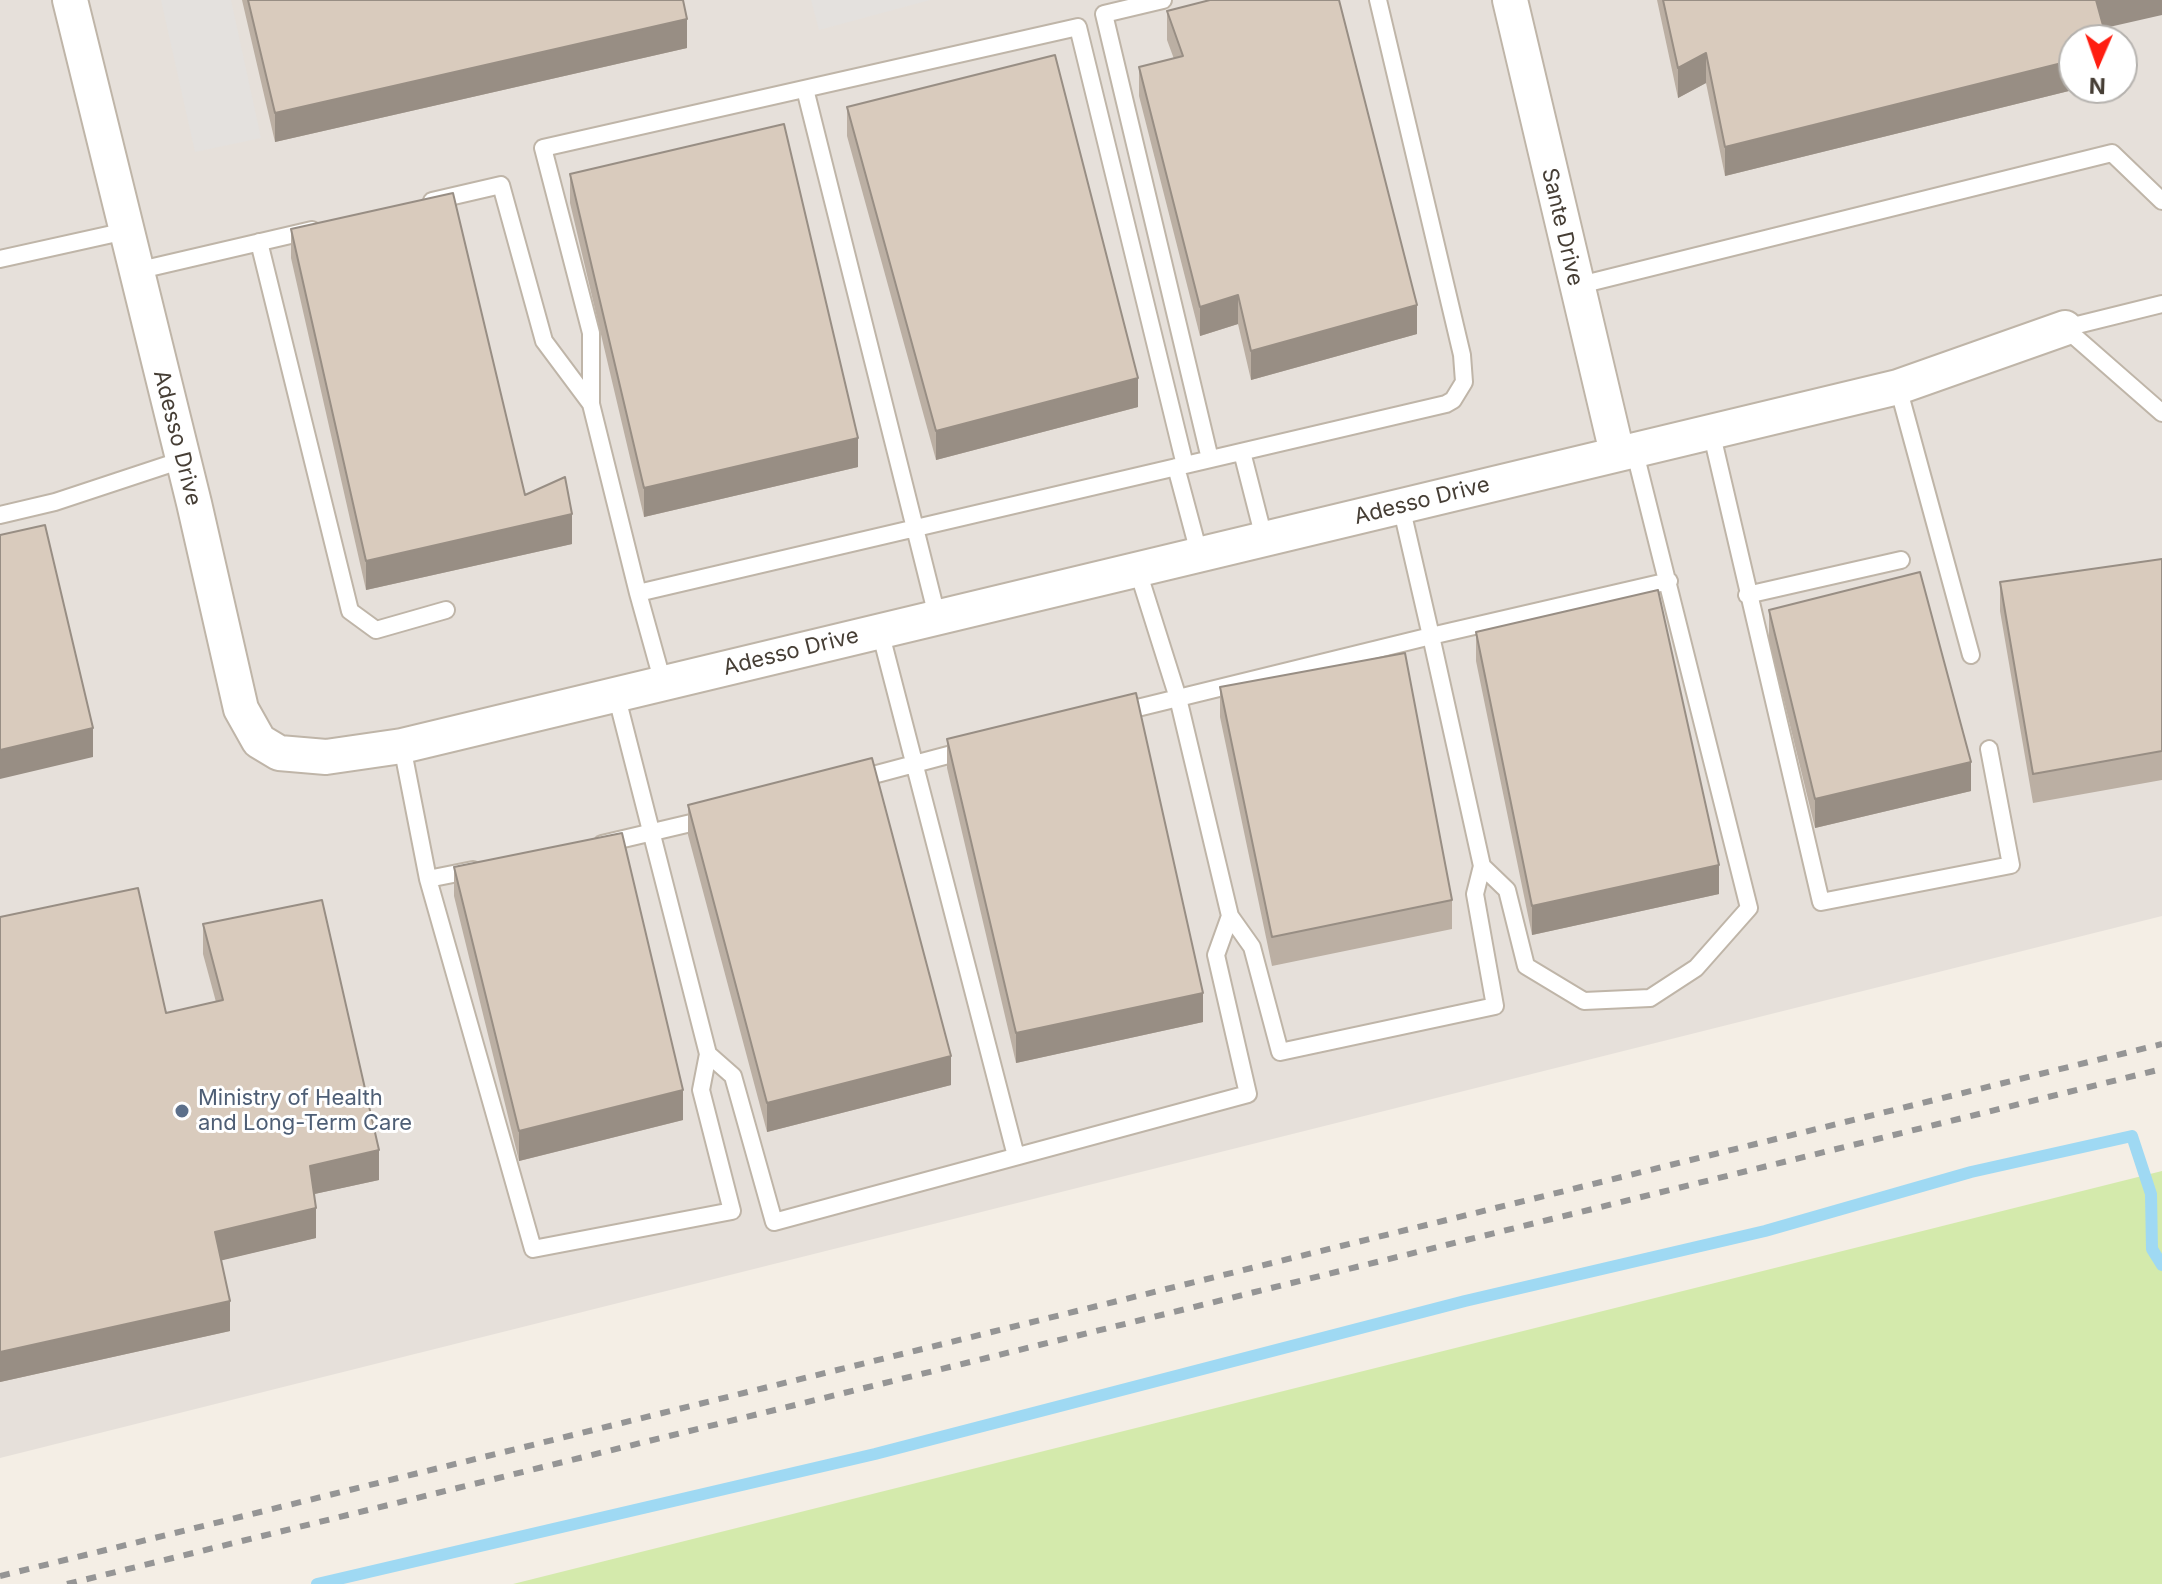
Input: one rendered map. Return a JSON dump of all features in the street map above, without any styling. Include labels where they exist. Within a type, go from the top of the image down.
[{"type":"street","name":"Adesso Drive","points":[[70,0],[241,709],[259,741],[279,753],[326,757],[402,746],[1898,387],[2065,328]]},
{"type":"street","name":"Sante Drive","points":[[1510,0],[1576,286],[1626,451]]},
{"type":"lane","points":[[1163,0],[1104,14],[1210,459]]},
{"type":"lane","points":[[638,593],[1453,400],[1464,382],[1462,355],[1378,0]]},
{"type":"lane","points":[[663,683],[591,404],[591,333],[543,148],[1078,27],[1199,553]]},
{"type":"lane","points":[[805,89],[937,616]]},
{"type":"lane","points":[[1576,286],[2112,153],[2162,201]]},
{"type":"lane","points":[[410,207],[501,185],[544,341],[591,404]]},
{"type":"lane","points":[[136,271],[335,224]]},
{"type":"lane","points":[[0,259],[126,231]]},
{"type":"lane","points":[[259,242],[350,611],[376,630],[446,610]]},
{"type":"lane","points":[[2065,328],[2162,304]]},
{"type":"lane","points":[[2065,328],[2162,413]]},
{"type":"lane","points":[[1898,387],[1971,655]]},
{"type":"lane","points":[[1711,431],[1821,902],[2011,865],[1989,749]]},
{"type":"lane","points":[[1482,866],[1507,890],[1526,966],[1584,1001],[1650,998],[1696,968],[1749,908],[1669,581],[1626,451]]},
{"type":"lane","points":[[1242,452],[1264,538]]},
{"type":"lane","points":[[0,515],[55,502],[182,460]]},
{"type":"lane","points":[[1137,568],[1178,698],[1230,916],[1252,947],[1280,1052],[1495,1006],[1475,894],[1482,866],[1401,506]]},
{"type":"lane","points":[[1747,595],[1901,560]]},
{"type":"lane","points":[[1104,716],[1669,581]]},
{"type":"lane","points":[[880,631],[1016,1156]]},
{"type":"lane","points":[[402,746],[428,879],[533,1249],[732,1211],[701,1090],[708,1054],[616,694]]},
{"type":"lane","points":[[837,784],[987,745]]},
{"type":"lane","points":[[577,849],[652,834],[729,813]]},
{"type":"lane","points":[[428,879],[488,867]]},
{"type":"lane","points":[[708,1054],[733,1076],[774,1222],[1248,1094],[1216,955],[1230,916]]},
{"type":"shaded area","points":[[0,0],[2162,0],[2162,916],[0,1458]]},
{"type":"shaded area","points":[[161,0],[231,0],[261,138],[195,152]]},
{"type":"shaded area","points":[[811,0],[930,0],[819,30]]},
{"type":"green space","points":[[2162,1171],[2162,1584],[513,1584]]},
{"type":"building","points":[[248,0],[683,0],[687,19],[275,113]]},
{"type":"building","points":[[1210,0],[1339,0],[1417,305],[1251,351],[1238,295],[1200,307],[1139,67],[1183,56],[1167,11]]},
{"type":"building","points":[[1663,0],[2096,0],[2103,24],[2058,24],[2058,64],[1725,147],[1706,53],[1678,68]]},
{"type":"building","points":[[1055,55],[1138,378],[936,431],[847,107]]},
{"type":"building","points":[[784,124],[858,438],[644,488],[570,174]]},
{"type":"building","points":[[453,193],[525,495],[565,477],[572,514],[366,561],[291,229]]},
{"type":"building","points":[[45,525],[93,728],[0,750],[0,535]]},
{"type":"building","points":[[2162,559],[2162,751],[2033,774],[2000,582]]},
{"type":"building","points":[[1920,572],[1971,762],[1815,799],[1769,610]]},
{"type":"building","points":[[1658,590],[1719,865],[1532,906],[1476,632]]},
{"type":"building","points":[[1405,653],[1452,900],[1272,937],[1220,687]]},
{"type":"building","points":[[1136,693],[1203,993],[1016,1033],[947,739]]},
{"type":"building","points":[[872,758],[951,1056],[767,1103],[688,805]]},
{"type":"building","points":[[622,833],[683,1090],[519,1131],[454,867]]},
{"type":"building","name":"Ministry of Health and Long-Term Care","points":[[138,888],[166,1013],[223,1000],[203,924],[322,900],[379,1150],[310,1166],[316,1208],[215,1232],[230,1301],[0,1352],[0,917]]},
{"type":"waterway","points":[[317,1584],[875,1454],[1465,1301],[1765,1231],[1971,1172],[2132,1136],[2151,1194],[2152,1249],[2162,1265]]},
{"type":"railway","points":[[0,1576],[2162,1044]]},
{"type":"railway","points":[[67,1584],[2162,1069]]},
{"type":"place","name":"Ministry of Health and Long-Term Care","points":[[182,1111]]}]
